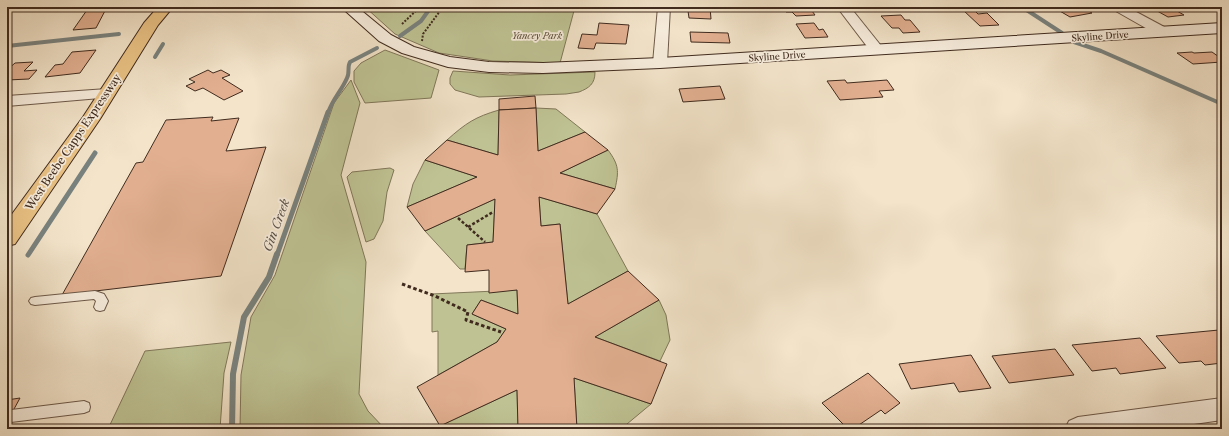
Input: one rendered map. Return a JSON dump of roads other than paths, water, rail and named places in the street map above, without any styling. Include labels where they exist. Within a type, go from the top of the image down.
[{"type":"main road","name":"West Beebe Capps Expressway","points":[[7,238],[107,94],[134,49],[152,23],[166,7]]},
{"type":"street","name":"Skyline Drive","points":[[348,7],[392,42],[408,50],[448,62],[489,67],[543,68],[660,63],[1222,28]]},
{"type":"street","points":[[660,63],[664,7]]},
{"type":"street","points":[[843,7],[877,50]]},
{"type":"street","points":[[1118,7],[1164,32]]},
{"type":"street","points":[[7,101],[107,94]]},
{"type":"street","points":[[1078,429],[1222,409]]},
{"type":"lane","points":[[35,301],[95,295],[100,297],[102,301],[100,307]]},
{"type":"lane","points":[[11,416],[84,407]]},
{"type":"waterway","name":"Gin Creek","points":[[400,36],[421,21],[431,7]]},
{"type":"waterway","points":[[1022,7],[1062,33]]},
{"type":"waterway","points":[[7,46],[119,34]]},
{"type":"waterway","points":[[1074,42],[1101,51],[1222,104]]},
{"type":"waterway","points":[[155,57],[163,44]]},
{"type":"waterway","name":"Gin Creek","points":[[328,113],[348,76],[350,62],[377,48]]},
{"type":"waterway","name":"Gin Creek","points":[[277,255],[328,112]]},
{"type":"waterway","points":[[28,255],[95,153]]},
{"type":"waterway","name":"Gin Creek","points":[[232,429],[233,374],[244,317],[269,277],[277,254]]},
{"type":"park label","name":"Yancey Park","points":[[537,35]]}]
